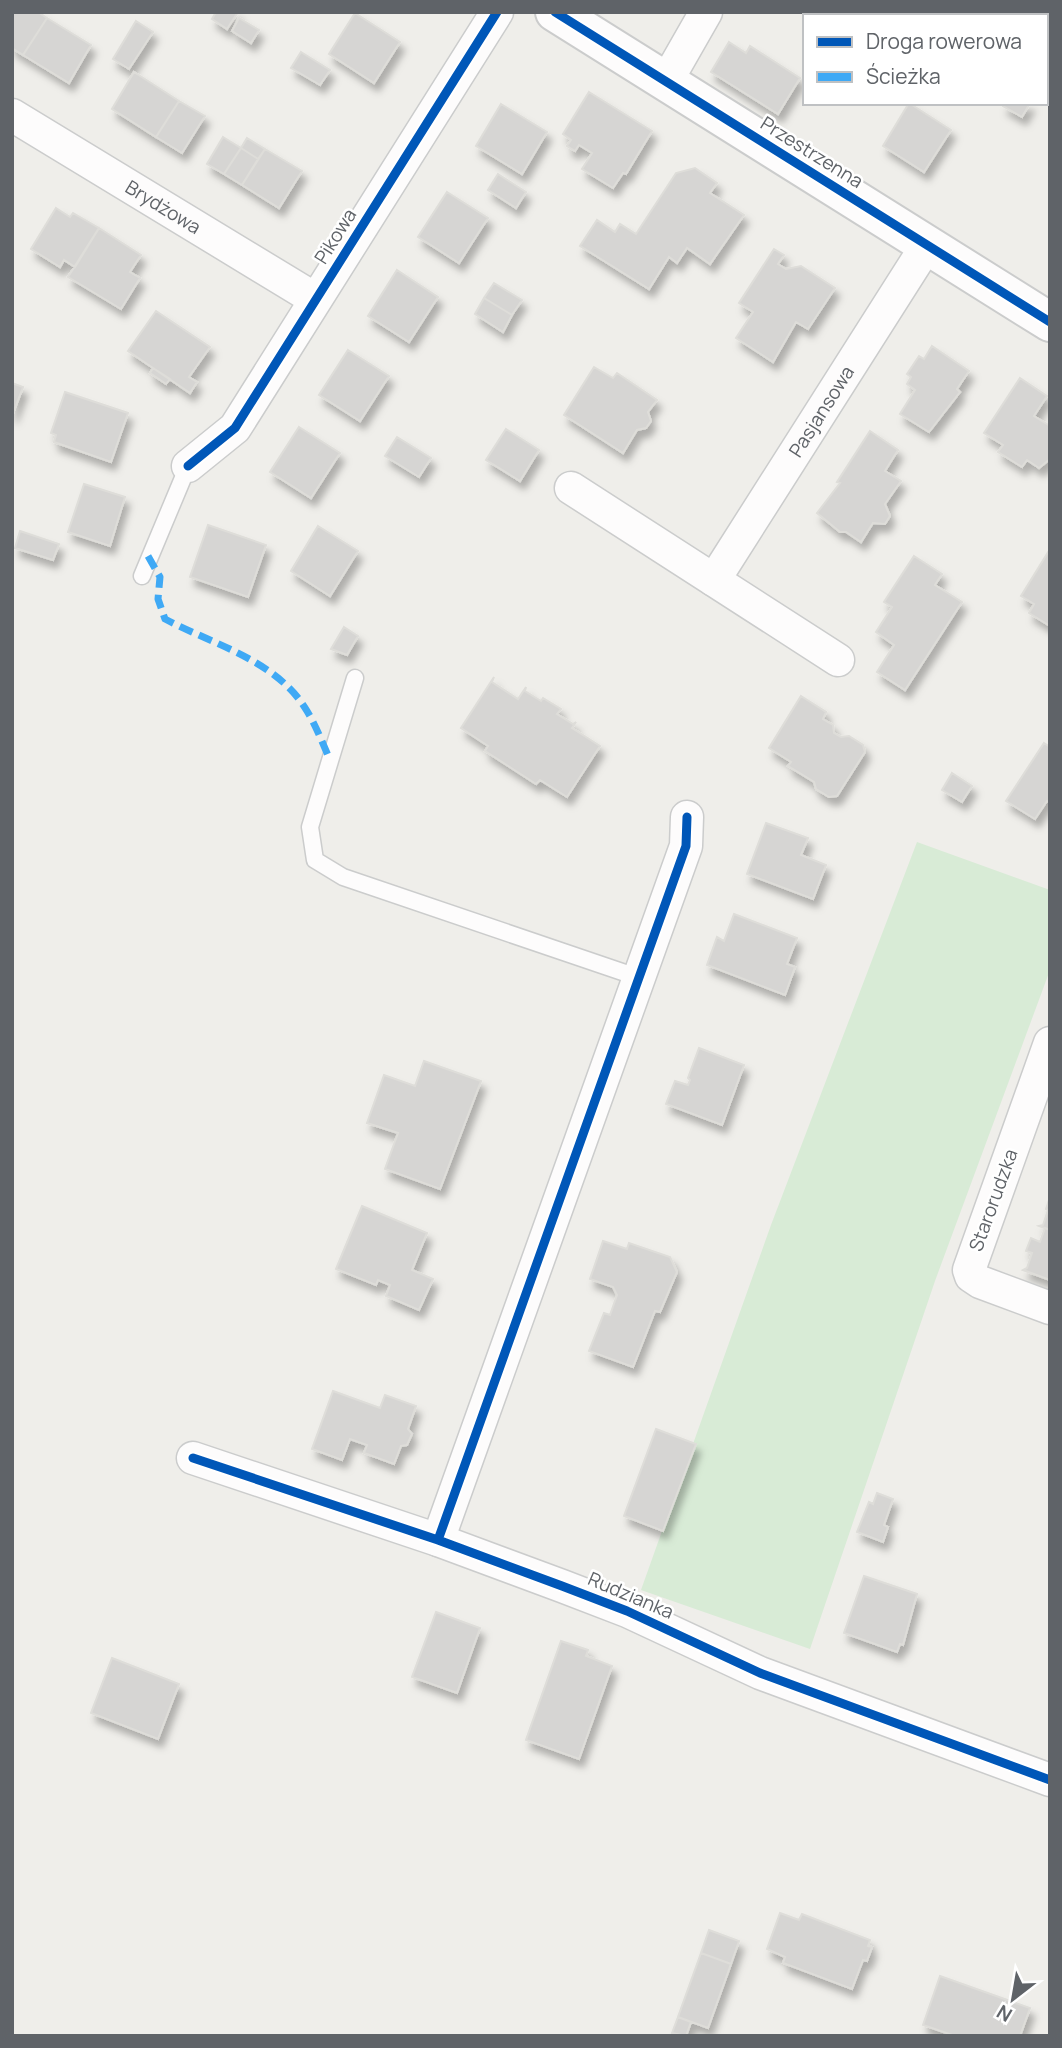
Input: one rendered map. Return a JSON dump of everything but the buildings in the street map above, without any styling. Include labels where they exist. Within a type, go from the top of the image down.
[{"type":"street","name":"Pikowa","points":[[188,466],[235,428],[497,12]]},
{"type":"street","name":"Przestrzenna","points":[[555,12],[1050,322]]},
{"type":"street","points":[[666,82],[706,12]]},
{"type":"street","name":"Brydżowa","points":[[12,116],[315,299]]},
{"type":"street","name":"Pasjansowa","points":[[714,580],[927,245]]},
{"type":"street","points":[[571,488],[838,660]]},
{"type":"street","points":[[438,1540],[686,846],[687,817]]},
{"type":"street","name":"Starorudzka","points":[[1050,1043],[969,1270],[971,1276],[980,1282],[1050,1308]]},
{"type":"street","name":"Rudzianka","points":[[192,1458],[438,1540],[627,1611],[760,1672],[1050,1780]]},
{"type":"lane","points":[[142,576],[148,556],[188,466]]},
{"type":"lane","points":[[355,678],[310,827],[315,860],[342,877],[640,978]]},
{"type":"green space","points":[[917,842],[1050,890],[1050,970],[935,1281],[810,1649],[641,1590],[771,1225]]},
{"type":"marked path","points":[[148,556],[160,577],[158,599],[165,619],[243,656],[279,679],[307,711],[330,760]]},
{"type":"cycle path","points":[[188,466],[235,428],[497,12]]},
{"type":"cycle path","points":[[555,12],[1050,322]]},
{"type":"cycle path","points":[[438,1540],[686,846],[687,817]]},
{"type":"cycle path","points":[[193,1458],[438,1540],[562,1586],[627,1611],[760,1673],[1050,1780]]}]
